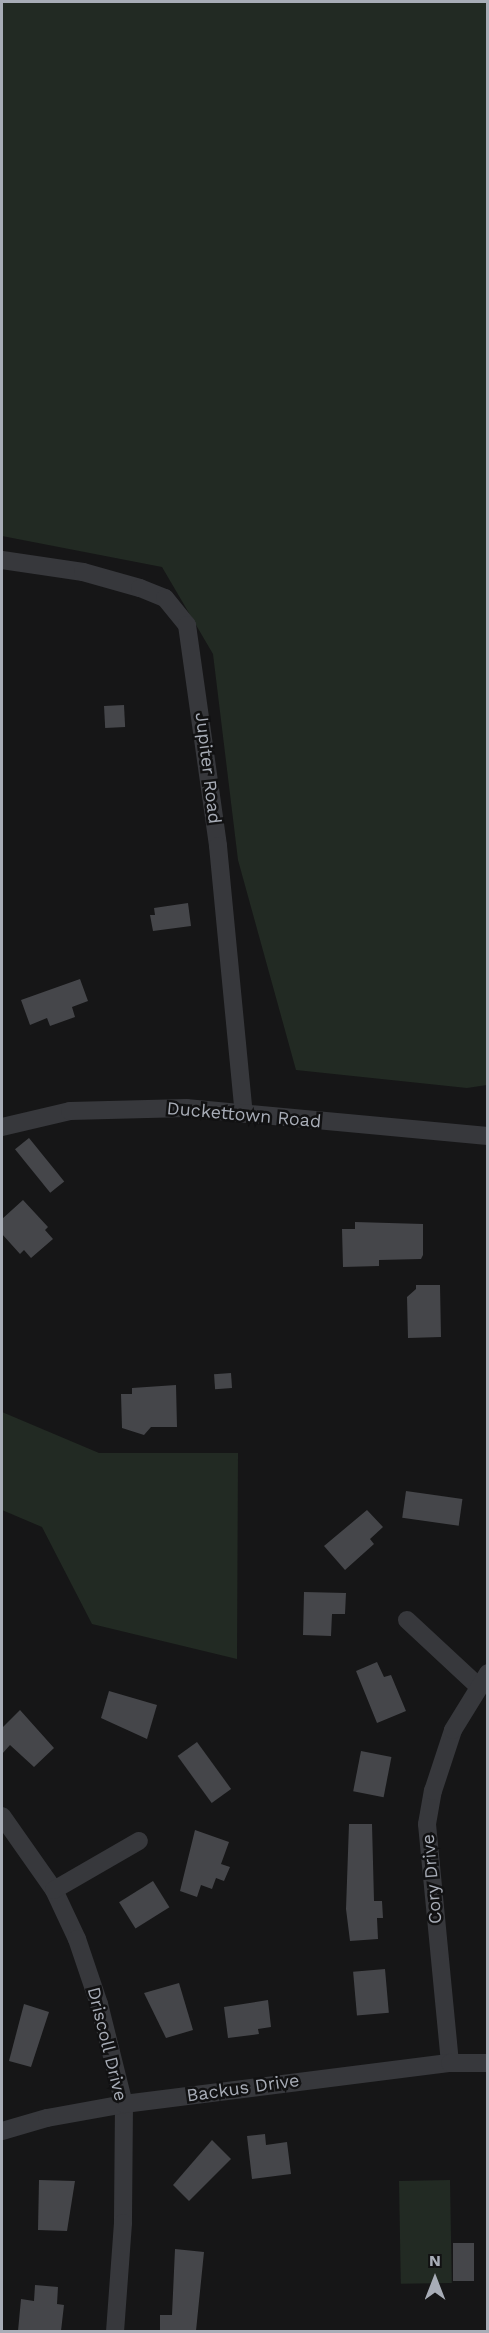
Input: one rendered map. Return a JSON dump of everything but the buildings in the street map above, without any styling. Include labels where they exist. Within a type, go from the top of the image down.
[{"type":"street","name":"Jupiter Road","points":[[2,560],[83,572],[140,588],[165,598],[187,625],[193,643],[218,846],[244,1114]]},
{"type":"street","name":"Duckettown Road","points":[[2,1127],[70,1111],[117,1107],[244,1114],[488,1136]]},
{"type":"street","points":[[407,1620],[482,1679]]},
{"type":"street","name":"Cory Drive","points":[[450,2063],[427,1824],[443,1755],[482,1679]]},
{"type":"street","name":"Driscoll Drive","points":[[2,1816],[54,1890],[77,1939],[99,2004],[124,2104],[123,2223],[115,2331]]},
{"type":"street","points":[[54,1890],[139,1840]]},
{"type":"street","name":"Backus Drive","points":[[2,2131],[47,2118],[124,2104],[450,2063],[488,2063]]},
{"type":"shaded area","points":[[2,2],[487,2],[487,1085],[467,1088],[296,1070],[238,860],[213,654],[162,567],[2,536]]},
{"type":"shaded area","points":[[2,1412],[99,1453],[238,1453],[237,1659],[92,1624],[42,1527],[2,1510]]},
{"type":"shaded area","points":[[450,2180],[452,2283],[401,2284],[399,2181]]}]
